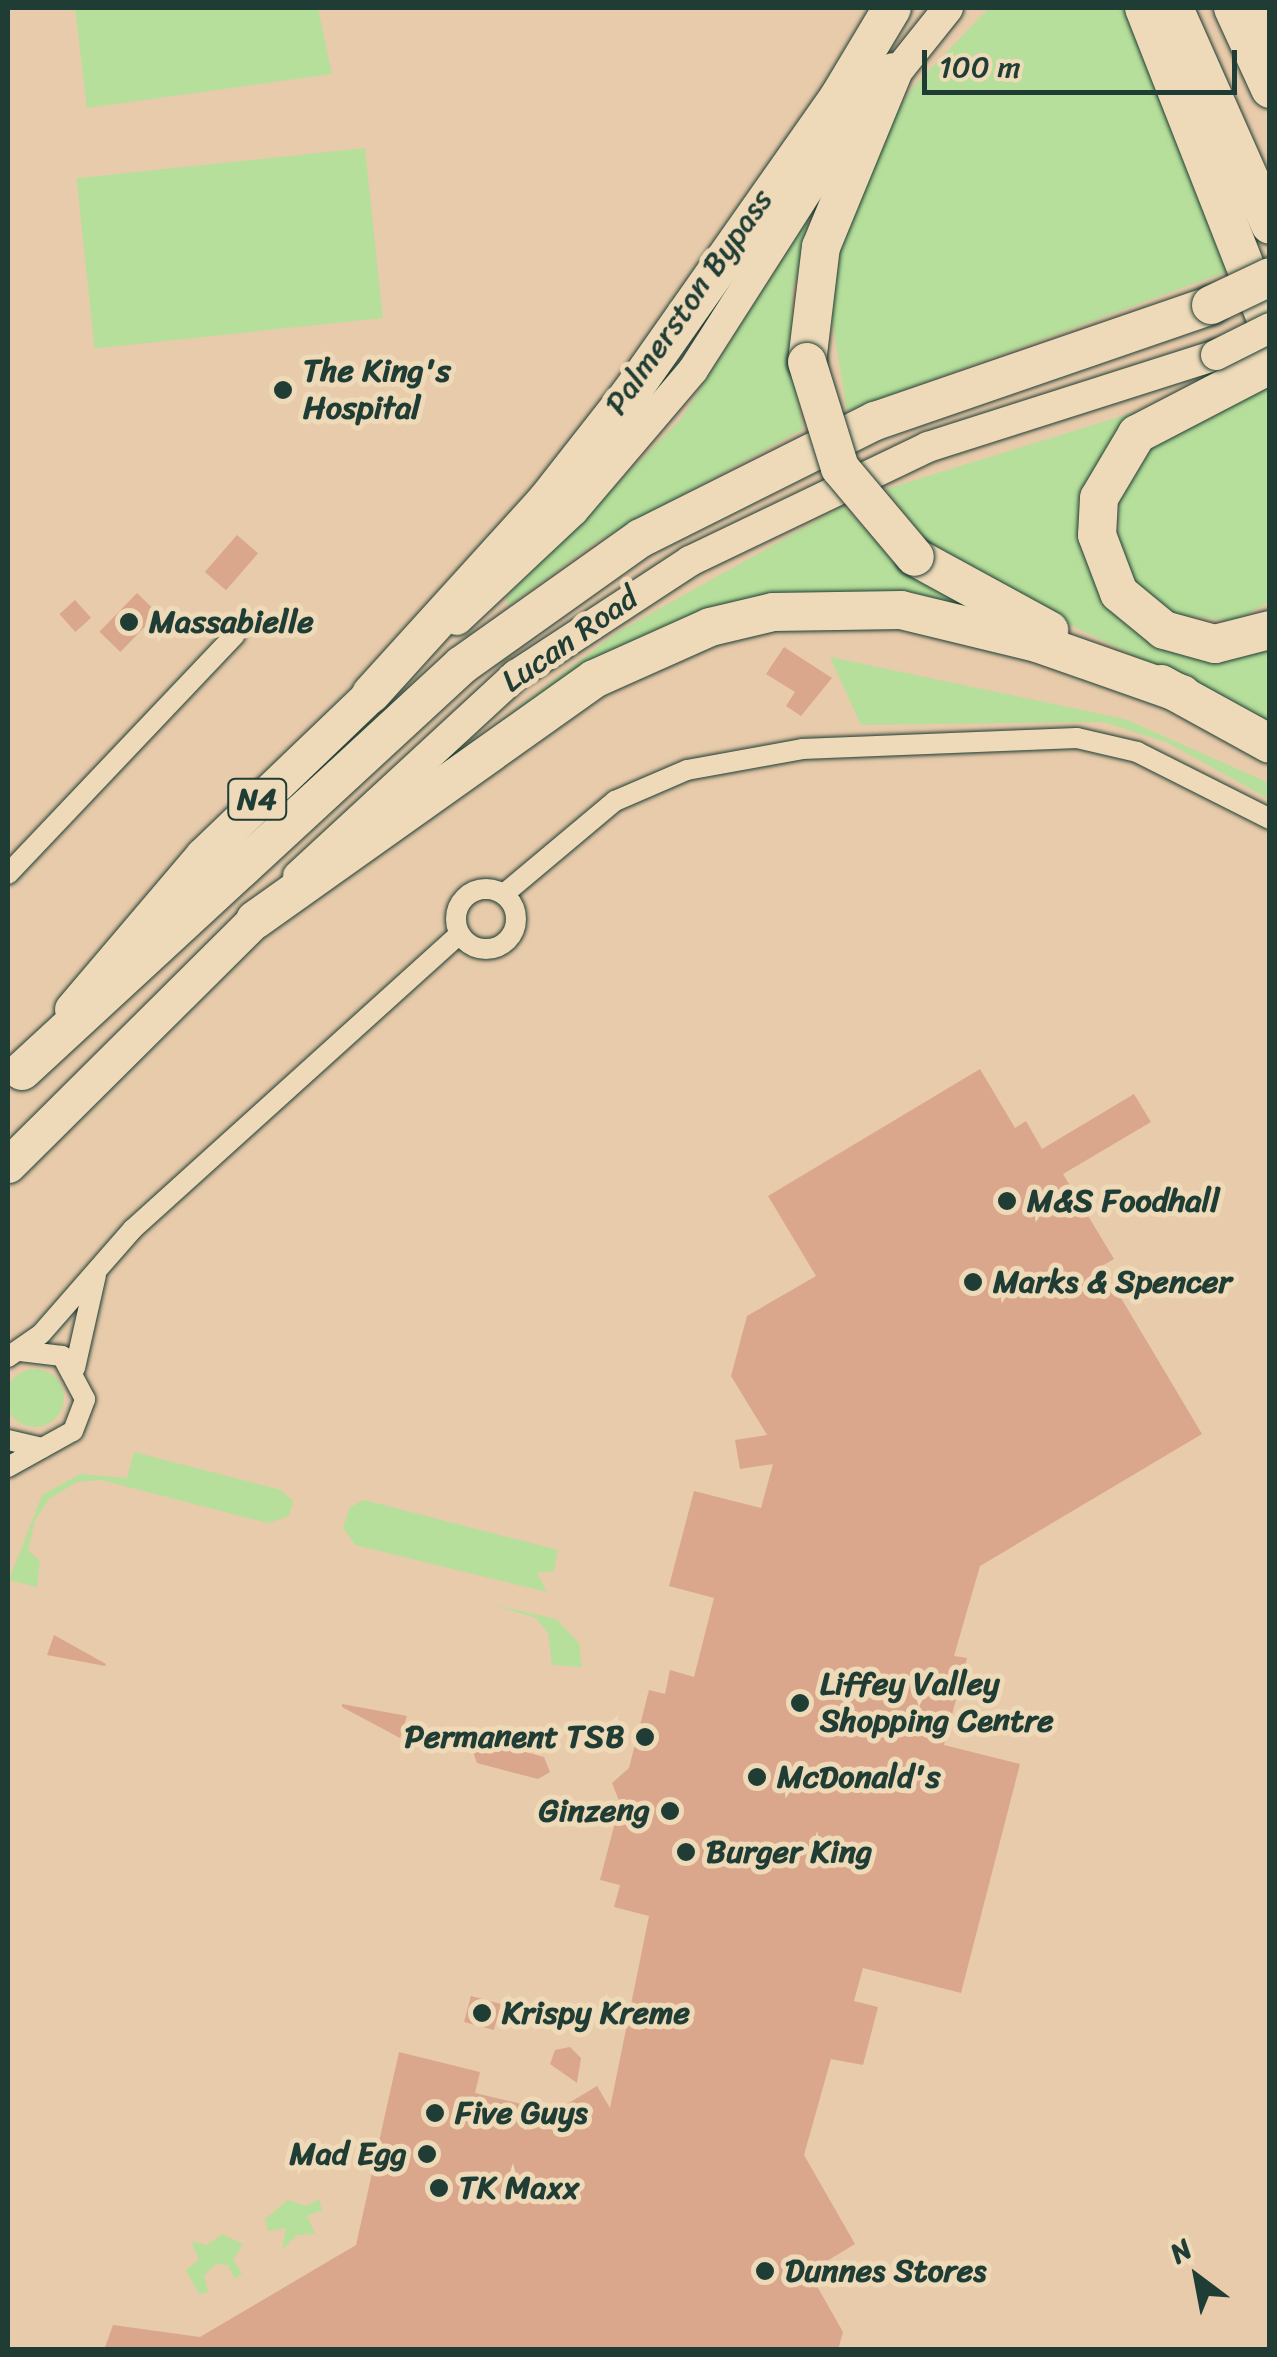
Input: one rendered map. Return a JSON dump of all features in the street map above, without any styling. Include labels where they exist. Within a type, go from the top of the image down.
[{"type":"highway","points":[[371,694],[546,501],[630,394],[840,95],[892,8]]},
{"type":"highway","points":[[1144,8],[1270,329]]},
{"type":"highway","points":[[1174,8],[1270,225]]},
{"type":"highway","points":[[1233,8],[1270,90]]},
{"type":"highway","points":[[1263,8],[1270,27]]},
{"type":"highway","points":[[892,72],[821,248],[807,362],[840,468],[915,557],[1182,694],[1270,744]]},
{"type":"highway","points":[[15,1079],[462,664],[641,538],[875,421],[1211,304],[1270,277]]},
{"type":"highway","points":[[1270,366],[1220,372],[1138,434],[1099,498],[1097,536],[1118,593],[1164,630],[1215,644],[1270,630]]},
{"type":"highway","points":[[255,920],[594,680],[710,627],[773,612],[902,610],[1037,643],[1182,694]]},
{"type":"highway","name":"N4","points":[[15,1079],[203,854],[371,694]]},
{"type":"highway","name":"Lucan Road","points":[[8,1165],[255,920]]},
{"type":"main road","name":"Palmerston Bypass","points":[[371,694],[519,566],[637,439],[693,370],[892,72],[948,8]]},
{"type":"main road","name":"Lucan Road","points":[[255,920],[438,740],[622,600],[870,471],[1220,372],[1270,329]]},
{"type":"street","points":[[8,874],[235,636]]},
{"type":"street","points":[[504,894],[614,801],[687,770],[802,749],[1077,738],[1137,752],[1270,819]]},
{"type":"street","points":[[484,888],[504,894],[516,916],[508,940],[484,949],[459,934],[456,914],[465,896],[484,888]]},
{"type":"street","points":[[10,1354],[41,1334],[100,1264],[459,934]]},
{"type":"street","points":[[8,1466],[44,1448],[82,1416],[75,1368],[100,1264]]},
{"type":"street","points":[[10,1354],[47,1349],[75,1368]]},
{"type":"street","points":[[8,1440],[44,1448]]},
{"type":"green space","points":[[75,8],[318,8],[332,74],[87,108]]},
{"type":"green space","points":[[989,8],[1124,8],[1231,270],[847,411],[826,283],[889,124],[912,88]]},
{"type":"green space","points":[[365,148],[383,318],[94,348],[77,178]]},
{"type":"green space","points":[[806,222],[813,227],[792,291],[791,360],[803,429],[596,542],[510,605],[505,598],[681,419]]},
{"type":"green space","points":[[1269,387],[1269,602],[1235,621],[1171,614],[1130,580],[1119,553],[1119,489],[1156,439]]},
{"type":"green space","points":[[1161,404],[1102,461],[1115,607],[1269,642],[1269,720],[974,579],[923,538],[886,489]]},
{"type":"green space","points":[[843,506],[905,572],[978,607],[975,612],[803,594],[434,772],[616,633]]},
{"type":"green space","points":[[830,657],[1125,719],[1269,783],[1269,799],[1166,742],[1103,722],[861,725]]},
{"type":"green space","points":[[35,1369],[56,1377],[64,1398],[56,1419],[35,1427],[14,1419],[6,1398],[14,1377]]},
{"type":"green space","points":[[134,1452],[281,1490],[293,1501],[289,1516],[268,1523],[101,1480],[77,1482],[49,1499],[35,1520],[28,1550],[40,1561],[37,1587],[9,1580],[42,1495],[80,1474],[127,1478]]},
{"type":"green space","points":[[364,1500],[558,1550],[554,1571],[537,1573],[547,1592],[355,1545],[343,1527],[350,1507]]},
{"type":"green space","points":[[490,1604],[556,1619],[579,1643],[582,1667],[552,1665],[548,1633],[536,1618]]},
{"type":"green space","points":[[319,2199],[322,2210],[307,2216],[315,2234],[297,2235],[282,2250],[286,2228],[268,2231],[265,2219],[288,2200],[306,2206]]},
{"type":"green space","points":[[222,2234],[243,2244],[233,2260],[242,2273],[235,2279],[228,2265],[215,2264],[204,2276],[208,2292],[199,2294],[186,2270],[199,2260],[191,2241],[207,2245]]},
{"type":"building","points":[[237,535],[258,553],[226,590],[205,572]]},
{"type":"building","name":"Massabielle","points":[[137,593],[158,613],[120,652],[99,632]]},
{"type":"building","points":[[75,600],[91,618],[75,632],[59,614]]},
{"type":"building","points":[[784,647],[832,678],[801,716],[786,706],[795,692],[766,674]]},
{"type":"building","name":"Liffey Valley Shopping Centre","points":[[980,1069],[1015,1128],[1026,1121],[1042,1149],[1134,1094],[1151,1122],[1063,1174],[1114,1259],[1102,1266],[1202,1434],[980,1566],[954,1656],[967,1658],[944,1745],[1020,1764],[961,1993],[863,1968],[854,2001],[878,2007],[863,2065],[831,2059],[804,2155],[855,2244],[809,2272],[843,2332],[838,2350],[104,2350],[113,2325],[200,2337],[356,2245],[399,2052],[480,2072],[475,2093],[530,2106],[524,2130],[597,2086],[610,2108],[649,1916],[614,1907],[620,1885],[600,1880],[620,1803],[612,1783],[629,1768],[649,1690],[665,1694],[670,1670],[694,1677],[714,1598],[669,1586],[694,1491],[761,1508],[773,1464],[740,1469],[735,1440],[767,1435],[731,1376],[747,1316],[816,1276],[768,1196]]},
{"type":"building","points":[[54,1635],[106,1664],[105,1666],[47,1655]]},
{"type":"building","points":[[342,1707],[407,1716],[400,1738]]},
{"type":"building","points":[[485,1741],[544,1757],[550,1772],[538,1779],[477,1763],[472,1749]]},
{"type":"building","name":"Krispy Kreme","points":[[471,1996],[501,2004],[494,2030],[464,2022]]},
{"type":"building","points":[[570,2047],[581,2058],[577,2083],[550,2064],[555,2050]]},
{"type":"place","name":"The King's Hospital","points":[[283,390]]},
{"type":"place","name":"Massabielle","points":[[129,622]]},
{"type":"place","name":"M&S Foodhall","points":[[1007,1201]]},
{"type":"place","name":"Marks & Spencer","points":[[973,1282]]},
{"type":"place","name":"Liffey Valley Shopping Centre","points":[[800,1703]]},
{"type":"place","name":"Permanent TSB","points":[[645,1737]]},
{"type":"place","name":"McDonald's","points":[[757,1777]]},
{"type":"place","name":"Ginzeng","points":[[670,1811]]},
{"type":"place","name":"Burger King","points":[[686,1852]]},
{"type":"place","name":"Krispy Kreme","points":[[482,2013]]},
{"type":"place","name":"Five Guys","points":[[435,2113]]},
{"type":"place","name":"Mad Egg","points":[[427,2154]]},
{"type":"place","name":"TK Maxx","points":[[439,2188]]},
{"type":"place","name":"Dunnes Stores","points":[[765,2271]]}]
